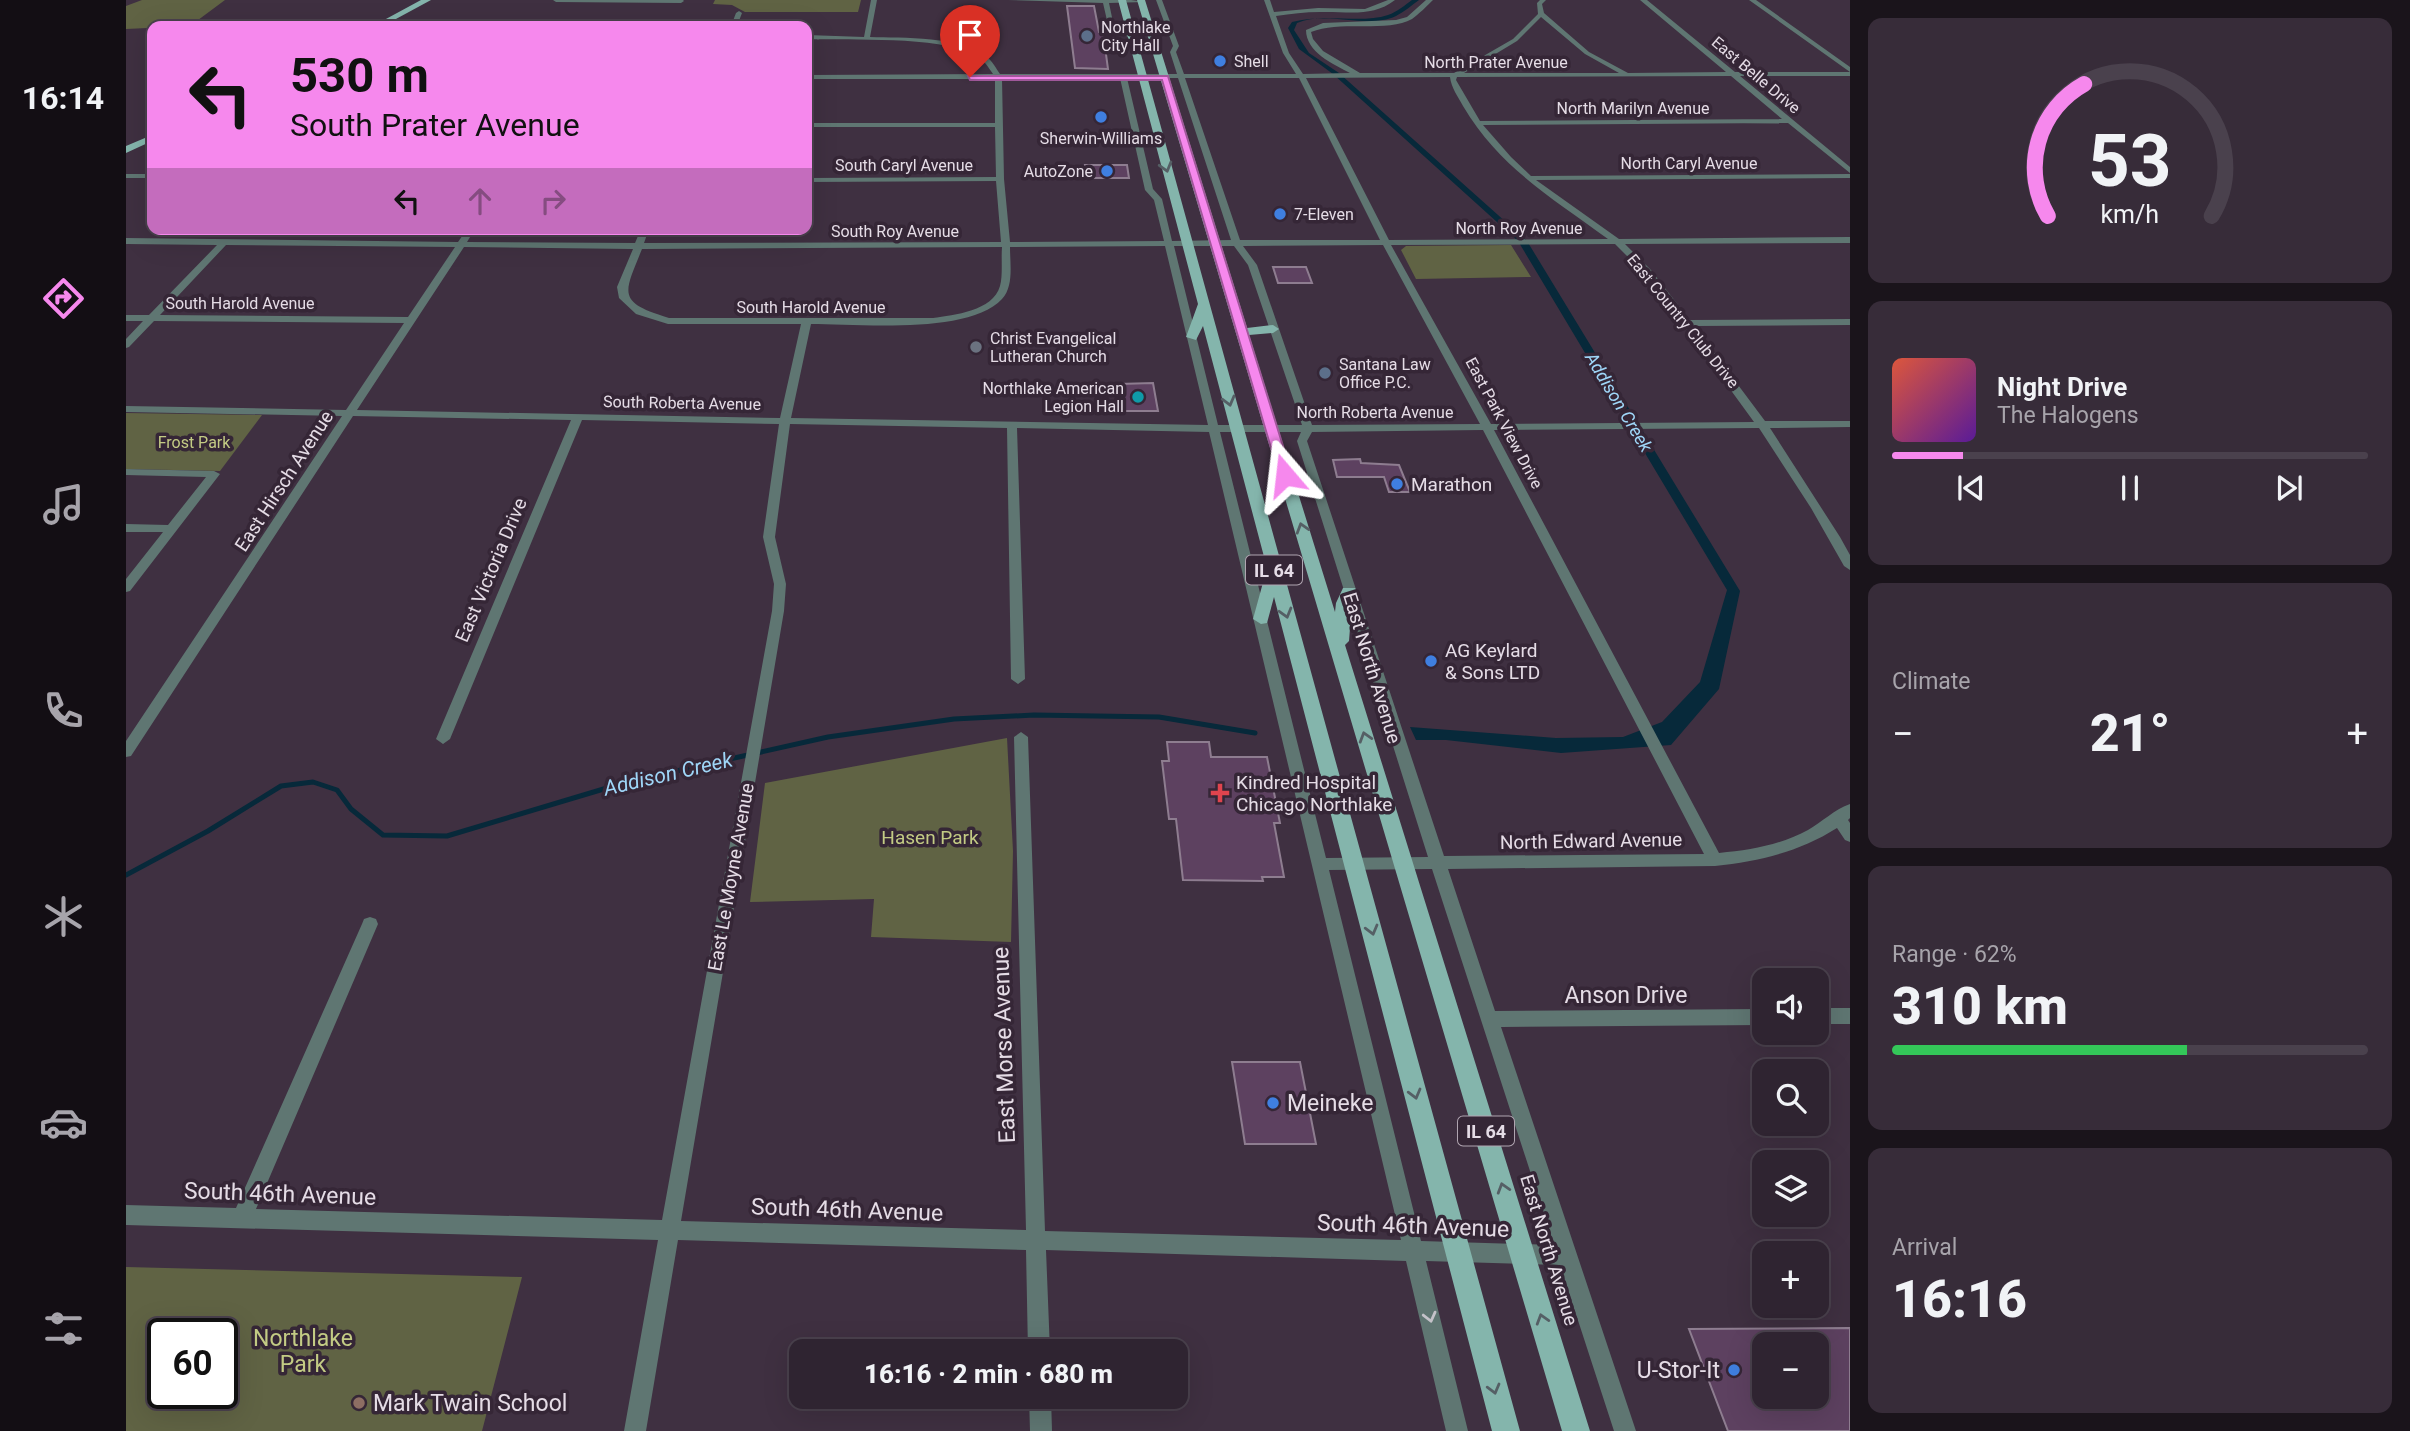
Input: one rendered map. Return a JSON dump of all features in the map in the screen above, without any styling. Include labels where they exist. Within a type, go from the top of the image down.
[{"type":"main road","points":[[387,21],[427,0]]},
{"type":"main road","name":"IL 64","points":[[1122,1],[1506,1431]]},
{"type":"main road","name":"East North Avenue","points":[[1142,1],[1576,1431]]},
{"type":"main road","points":[[1137,139],[1158,139]]},
{"type":"main road","points":[[126,150],[147,140]]},
{"type":"main road","points":[[1191,166],[1197,151],[1203,146]]},
{"type":"main road","points":[[1192,337],[1203,303]]},
{"type":"main road","points":[[1242,332],[1273,329]]},
{"type":"main road","points":[[1261,619],[1273,566]]},
{"type":"main road","points":[[1340,651],[1343,603],[1349,592]]},
{"type":"street","points":[[556,0],[681,1]]},
{"type":"street","points":[[867,37],[874,0]]},
{"type":"street","points":[[1011,0],[1142,1]]},
{"type":"street","name":"East North Avenue","points":[[1159,0],[1176,46],[1173,52],[1203,146],[1237,244],[1252,265],[1273,329],[1349,592],[1625,1431]]},
{"type":"street","name":"East Park View Drive","points":[[1267,0],[1286,52],[1302,76],[1386,243],[1487,427],[1715,860]]},
{"type":"street","points":[[1273,14],[1317,10],[1366,12],[1379,9],[1392,0]]},
{"type":"street","points":[[1359,76],[1315,47],[1308,37],[1308,32],[1323,25],[1403,21],[1430,0]]},
{"type":"street","points":[[1543,0],[1539,4],[1541,14],[1587,53],[1630,75]]},
{"type":"street","name":"East Belle Drive","points":[[1643,0],[1850,173]]},
{"type":"street","points":[[1752,0],[1850,72]]},
{"type":"street","points":[[1105,1],[1111,27],[1131,36]]},
{"type":"street","points":[[736,21],[739,13]]},
{"type":"street","points":[[1454,76],[1515,40],[1541,14]]},
{"type":"street","points":[[812,37],[935,41],[961,47],[987,60],[998,77],[1000,179],[1006,244]]},
{"type":"street","name":"North Prater Avenue","points":[[812,77],[1850,72]]},
{"type":"street","name":"East Country Club Drive","points":[[1454,76],[1458,93],[1477,123],[1529,178],[1626,249],[1687,323],[1764,425],[1844,545],[1850,566]]},
{"type":"street","points":[[1123,77],[1149,190],[1158,199],[1457,1431]]},
{"type":"street","name":"North Marilyn Avenue","points":[[1477,123],[1790,121]]},
{"type":"street","points":[[812,125],[999,125]]},
{"type":"street","name":"North Caryl Avenue","points":[[1529,178],[1850,173]]},
{"type":"street","points":[[126,176],[147,176]]},
{"type":"street","name":"South Caryl Avenue","points":[[812,180],[1000,179]]},
{"type":"street","name":"East Hirsch Avenue","points":[[126,752],[467,235]]},
{"type":"street","points":[[637,246],[642,235]]},
{"type":"street","name":"North Roy Avenue","points":[[1188,244],[1850,240]]},
{"type":"street","name":"South Roy Avenue","points":[[126,241],[637,246],[1188,244]]},
{"type":"street","points":[[126,345],[224,242]]},
{"type":"street","name":"South Harold Avenue","points":[[637,246],[622,287],[624,298],[639,312],[651,317],[691,323],[806,323],[933,321],[975,313],[992,303],[1003,290],[1006,280],[1006,244]]},
{"type":"street","name":"South Harold Avenue","points":[[126,318],[411,320]]},
{"type":"street","points":[[1687,323],[1850,322]]},
{"type":"street","name":"East Le Moyne Avenue","points":[[635,1431],[778,611],[780,584],[769,537],[785,421],[806,323]]},
{"type":"street","name":"South Roberta Avenue","points":[[126,409],[1237,429]]},
{"type":"street","name":"East Victoria Drive","points":[[443,739],[578,417]]},
{"type":"street","name":"North Roberta Avenue","points":[[1237,429],[1271,429],[1305,435],[1487,427],[1850,424]]},
{"type":"street","points":[[1012,425],[1018,679]]},
{"type":"street","points":[[126,472],[214,474],[126,588]]},
{"type":"street","points":[[126,528],[172,529]]},
{"type":"street","name":"East Morse Avenue","points":[[1021,737],[1039,1339]]},
{"type":"street","points":[[1844,814],[1850,836]]},
{"type":"street","name":"North Edward Avenue","points":[[1320,864],[1715,860],[1767,855],[1807,841],[1844,814]]},
{"type":"street","points":[[242,1218],[370,924]]},
{"type":"street","points":[[1829,1016],[1850,1016]]},
{"type":"street","name":"Anson Drive","points":[[1488,1019],[1752,1017]]},
{"type":"street","name":"South 46th Avenue","points":[[126,1214],[1566,1255]]},
{"type":"street","points":[[1040,1409],[1041,1431]]},
{"type":"green space","points":[[142,0],[225,0],[197,21],[147,21],[147,28],[126,29],[126,6]]},
{"type":"green space","points":[[715,0],[861,0],[858,12],[745,12],[732,5],[713,4]]},
{"type":"green space","points":[[1511,245],[1531,277],[1416,279],[1401,250],[1406,246]]},
{"type":"green space","name":"Frost Park","points":[[126,413],[262,415],[220,471],[126,469]]},
{"type":"green space","name":"Hasen Park","points":[[1007,738],[1013,851],[1011,942],[871,937],[874,899],[750,902],[765,783]]},
{"type":"green space","name":"Northlake Park","points":[[126,1267],[522,1277],[482,1431],[126,1431]]},
{"type":"water","points":[[1412,0],[1419,0],[1399,14],[1384,20],[1321,18],[1366,19],[1388,15]]},
{"type":"water","points":[[1321,18],[1297,23],[1294,30],[1309,53],[1339,73],[1527,241],[1740,591],[1719,689],[1671,745],[1561,753],[1446,740],[1416,740],[1410,727],[1556,738],[1623,737],[1662,722],[1700,682],[1727,590],[1518,241],[1333,74],[1299,49],[1288,28],[1292,22]]},
{"type":"building","points":[[1067,6],[1094,6],[1099,32],[1103,32],[1108,69],[1075,68]]},
{"type":"building","name":"AutoZone","points":[[1085,165],[1127,165],[1129,178],[1087,178]]},
{"type":"building","points":[[1273,267],[1306,267],[1312,283],[1278,283]]},
{"type":"building","name":"Northlake American Legion Hall","points":[[1153,383],[1158,411],[1123,411],[1119,384]]},
{"type":"building","points":[[1360,459],[1361,463],[1399,465],[1410,492],[1389,492],[1384,477],[1337,477],[1333,460]]},
{"type":"building","name":"Kindred Hospital Chicago Northlake","points":[[1167,742],[1209,742],[1211,757],[1267,757],[1280,823],[1274,823],[1284,877],[1262,877],[1263,881],[1183,880],[1176,819],[1169,819],[1162,761],[1169,761]]},
{"type":"building","name":"Meineke","points":[[1232,1062],[1300,1062],[1316,1144],[1245,1144]]},
{"type":"building","name":"U-Stor-It","points":[[1850,1328],[1850,1431],[1728,1431],[1689,1329]]},
{"type":"waterway","name":"Addison Creek","points":[[126,875],[208,831],[281,786],[313,782],[337,790],[351,809],[383,835],[447,836],[627,782],[828,737],[954,719],[1034,715],[1159,717],[1255,733]]},
{"type":"place","name":"Northlake City Hall","points":[[1087,36]]},
{"type":"place","name":"Shell","points":[[1220,61]]},
{"type":"place","name":"Sherwin-Williams","points":[[1101,117]]},
{"type":"place","name":"AutoZone","points":[[1107,171]]},
{"type":"place","name":"7-Eleven","points":[[1280,214]]},
{"type":"place","name":"Christ Evangelical Lutheran Church","points":[[976,347]]},
{"type":"place","name":"Santana Law Office P.C.","points":[[1325,373]]},
{"type":"place","name":"Northlake American Legion Hall","points":[[1138,397]]},
{"type":"place","name":"Marathon","points":[[1397,484]]},
{"type":"place","name":"AG Keylard & Sons LTD","points":[[1431,661]]},
{"type":"place","name":"Kindred Hospital Chicago Northlake","points":[[1220,793]]},
{"type":"place","name":"Meineke","points":[[1273,1103]]},
{"type":"place","name":"U-Stor-It","points":[[1734,1370]]},
{"type":"place","name":"Mark Twain School","points":[[359,1403]]},
{"type":"route","points":[[970,77],[1165,77],[1285,475]]}]
